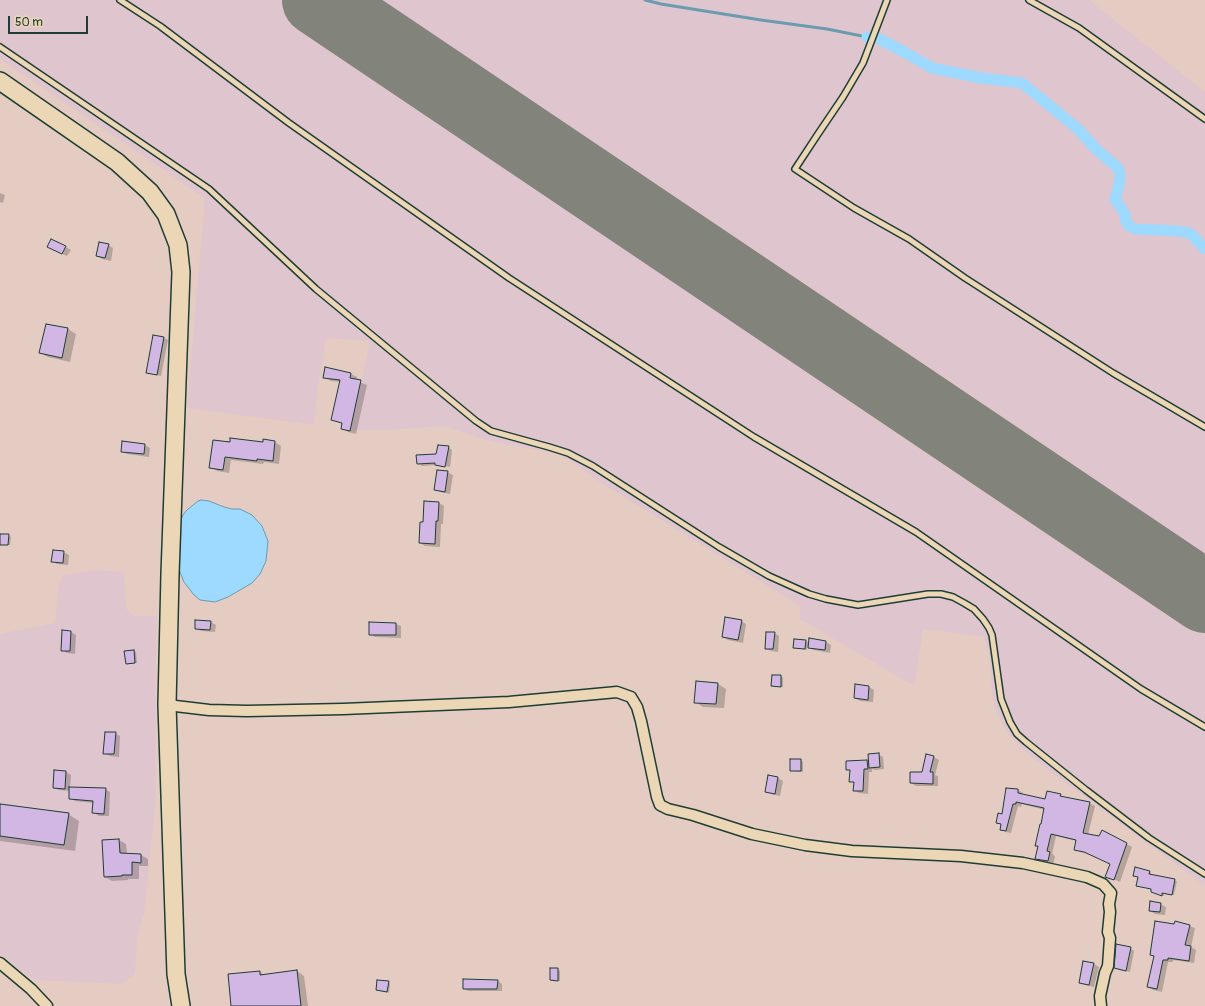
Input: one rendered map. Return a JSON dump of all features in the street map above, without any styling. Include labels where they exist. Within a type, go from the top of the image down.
[{"type":"highway","points":[[0,81],[117,162],[150,192],[166,214],[178,245],[181,272],[174,501],[170,574],[167,705],[176,974],[181,1006]]},
{"type":"street","points":[[167,705],[209,710],[247,711],[343,709],[509,702],[617,692],[631,697],[636,707],[641,721],[657,797],[660,805],[668,809],[693,815],[752,834],[805,845],[852,851],[961,856],[1023,863],[1087,877],[1103,884],[1111,893],[1109,904],[1110,912],[1108,932],[1110,938],[1108,966],[1104,973],[1102,984],[1100,996],[1101,1006]]},
{"type":"street","points":[[0,963],[31,989],[47,1006]]},
{"type":"lane","points":[[120,0],[160,26],[288,123],[509,278],[754,437],[916,532],[1141,689],[1205,728]]},
{"type":"lane","points":[[887,0],[863,63],[843,97],[795,169],[854,208],[909,239],[965,278],[1113,373],[1205,427]]},
{"type":"lane","points":[[1029,0],[1079,28],[1205,119]]},
{"type":"lane","points":[[0,47],[209,189],[316,289],[476,422],[491,431],[568,453],[593,466],[719,548],[769,576],[809,594],[834,601],[858,605],[928,594],[942,594],[953,597],[974,609],[983,619],[992,635],[1001,699],[1010,722],[1017,734],[1086,790],[1149,838],[1205,874]]},
{"type":"shaded area","points":[[0,0],[1089,0],[1205,92],[1205,886],[1026,753],[1009,735],[994,705],[989,656],[984,637],[923,629],[914,686],[800,619],[800,606],[600,482],[560,454],[486,440],[444,426],[351,431],[370,341],[326,338],[317,393],[314,425],[187,408],[205,198],[0,59]]},
{"type":"shaded area","points":[[95,570],[124,572],[127,610],[135,616],[157,616],[155,676],[156,798],[144,913],[137,937],[135,974],[122,984],[34,980],[7,959],[0,958],[0,634],[55,623],[58,587],[63,575]]},
{"type":"water","points":[[201,500],[209,501],[232,509],[240,509],[252,515],[262,526],[268,541],[266,561],[260,574],[252,583],[228,597],[215,602],[200,600],[194,595],[184,582],[178,567],[180,522],[187,510]]},
{"type":"building","points":[[51,239],[66,246],[62,254],[47,247]]},
{"type":"building","points":[[99,242],[109,244],[105,258],[96,256]]},
{"type":"building","points":[[46,324],[68,328],[62,358],[39,353]]},
{"type":"building","points":[[153,335],[164,337],[157,375],[146,373]]},
{"type":"building","points":[[325,367],[351,373],[350,378],[361,380],[350,431],[341,429],[342,423],[331,420],[340,380],[323,378]]},
{"type":"building","points":[[230,438],[263,442],[263,439],[275,441],[273,461],[257,459],[257,461],[225,457],[223,470],[209,468],[213,440],[230,442]]},
{"type":"building","points":[[122,441],[145,444],[144,454],[121,452]]},
{"type":"building","points":[[438,445],[449,446],[445,467],[435,465],[435,463],[417,464],[416,455],[436,454]]},
{"type":"building","points":[[437,470],[448,471],[445,492],[434,490]]},
{"type":"building","points":[[424,501],[439,502],[435,544],[419,543],[420,522],[423,522]]},
{"type":"building","points":[[0,534],[9,534],[8,545],[0,545]]},
{"type":"building","points":[[53,550],[64,551],[63,563],[51,562]]},
{"type":"building","points":[[725,617],[742,620],[738,640],[722,637]]},
{"type":"building","points":[[195,620],[211,621],[210,630],[195,629]]},
{"type":"building","points":[[369,622],[396,623],[396,635],[369,635]]},
{"type":"building","points":[[62,630],[71,631],[70,651],[61,651]]},
{"type":"building","points":[[766,632],[775,632],[773,649],[765,649]]},
{"type":"building","points":[[809,638],[826,641],[825,650],[808,648]]},
{"type":"building","points":[[794,639],[806,640],[805,649],[793,648]]},
{"type":"building","points":[[134,650],[135,663],[126,664],[124,651]]},
{"type":"building","points":[[772,675],[781,675],[781,687],[771,686]]},
{"type":"building","points":[[696,681],[718,683],[716,704],[694,703]]},
{"type":"building","points":[[855,684],[869,686],[868,700],[854,698]]},
{"type":"building","points":[[105,732],[116,732],[114,754],[103,754]]},
{"type":"building","points":[[879,753],[880,767],[869,768],[868,754]]},
{"type":"building","points":[[926,754],[934,756],[930,772],[933,772],[933,784],[910,783],[910,772],[922,772]]},
{"type":"building","points":[[790,759],[801,759],[801,771],[790,771]]},
{"type":"building","points":[[867,760],[868,769],[864,769],[863,791],[853,791],[854,782],[849,782],[850,770],[846,770],[846,761]]},
{"type":"building","points":[[54,770],[66,771],[65,789],[53,788]]},
{"type":"building","points":[[768,775],[778,777],[775,794],[765,792]]},
{"type":"building","points":[[69,787],[106,788],[104,814],[92,813],[93,801],[69,799]]},
{"type":"building","points":[[1006,788],[1018,789],[1018,793],[1045,799],[1047,791],[1061,794],[1060,796],[1090,802],[1083,833],[1099,836],[1102,830],[1127,843],[1114,880],[1105,877],[1110,864],[1084,852],[1074,850],[1076,840],[1051,834],[1047,851],[1050,852],[1048,861],[1035,859],[1038,846],[1035,846],[1044,808],[1016,802],[1016,804],[1013,804],[1006,831],[1000,830],[1001,824],[996,823],[998,813],[1002,814]]},
{"type":"building","points":[[0,804],[69,813],[64,845],[0,836]]},
{"type":"building","points":[[119,839],[120,853],[141,854],[141,863],[132,862],[132,875],[104,877],[102,840]]},
{"type":"building","points":[[1135,867],[1150,871],[1149,874],[1175,879],[1172,895],[1162,893],[1162,896],[1151,892],[1151,889],[1136,886],[1138,877],[1133,876]]},
{"type":"building","points":[[1150,901],[1161,903],[1160,912],[1149,911]]},
{"type":"building","points":[[1155,921],[1174,924],[1175,921],[1190,925],[1185,945],[1191,946],[1189,961],[1168,958],[1168,960],[1163,960],[1157,989],[1147,987],[1154,956],[1150,955]]},
{"type":"building","points":[[1116,944],[1131,947],[1126,971],[1114,968]]},
{"type":"building","points":[[1083,961],[1094,963],[1089,985],[1079,983]]},
{"type":"building","points":[[550,968],[558,968],[558,981],[550,980]]},
{"type":"building","points":[[297,970],[301,1006],[231,1006],[228,974],[260,971],[260,975]]},
{"type":"building","points":[[463,979],[498,980],[497,989],[463,989]]},
{"type":"building","points":[[377,980],[389,981],[387,992],[376,990]]},
{"type":"waterway","points":[[645,0],[661,4],[827,29],[867,37]]},
{"type":"waterway","points":[[867,37],[875,37],[932,68],[981,78],[1022,83],[1078,129],[1096,149],[1118,168],[1120,174],[1119,186],[1115,199],[1125,214],[1128,225],[1135,229],[1189,233],[1205,249]]},
{"type":"runway","points":[[318,0],[1205,597]]}]
